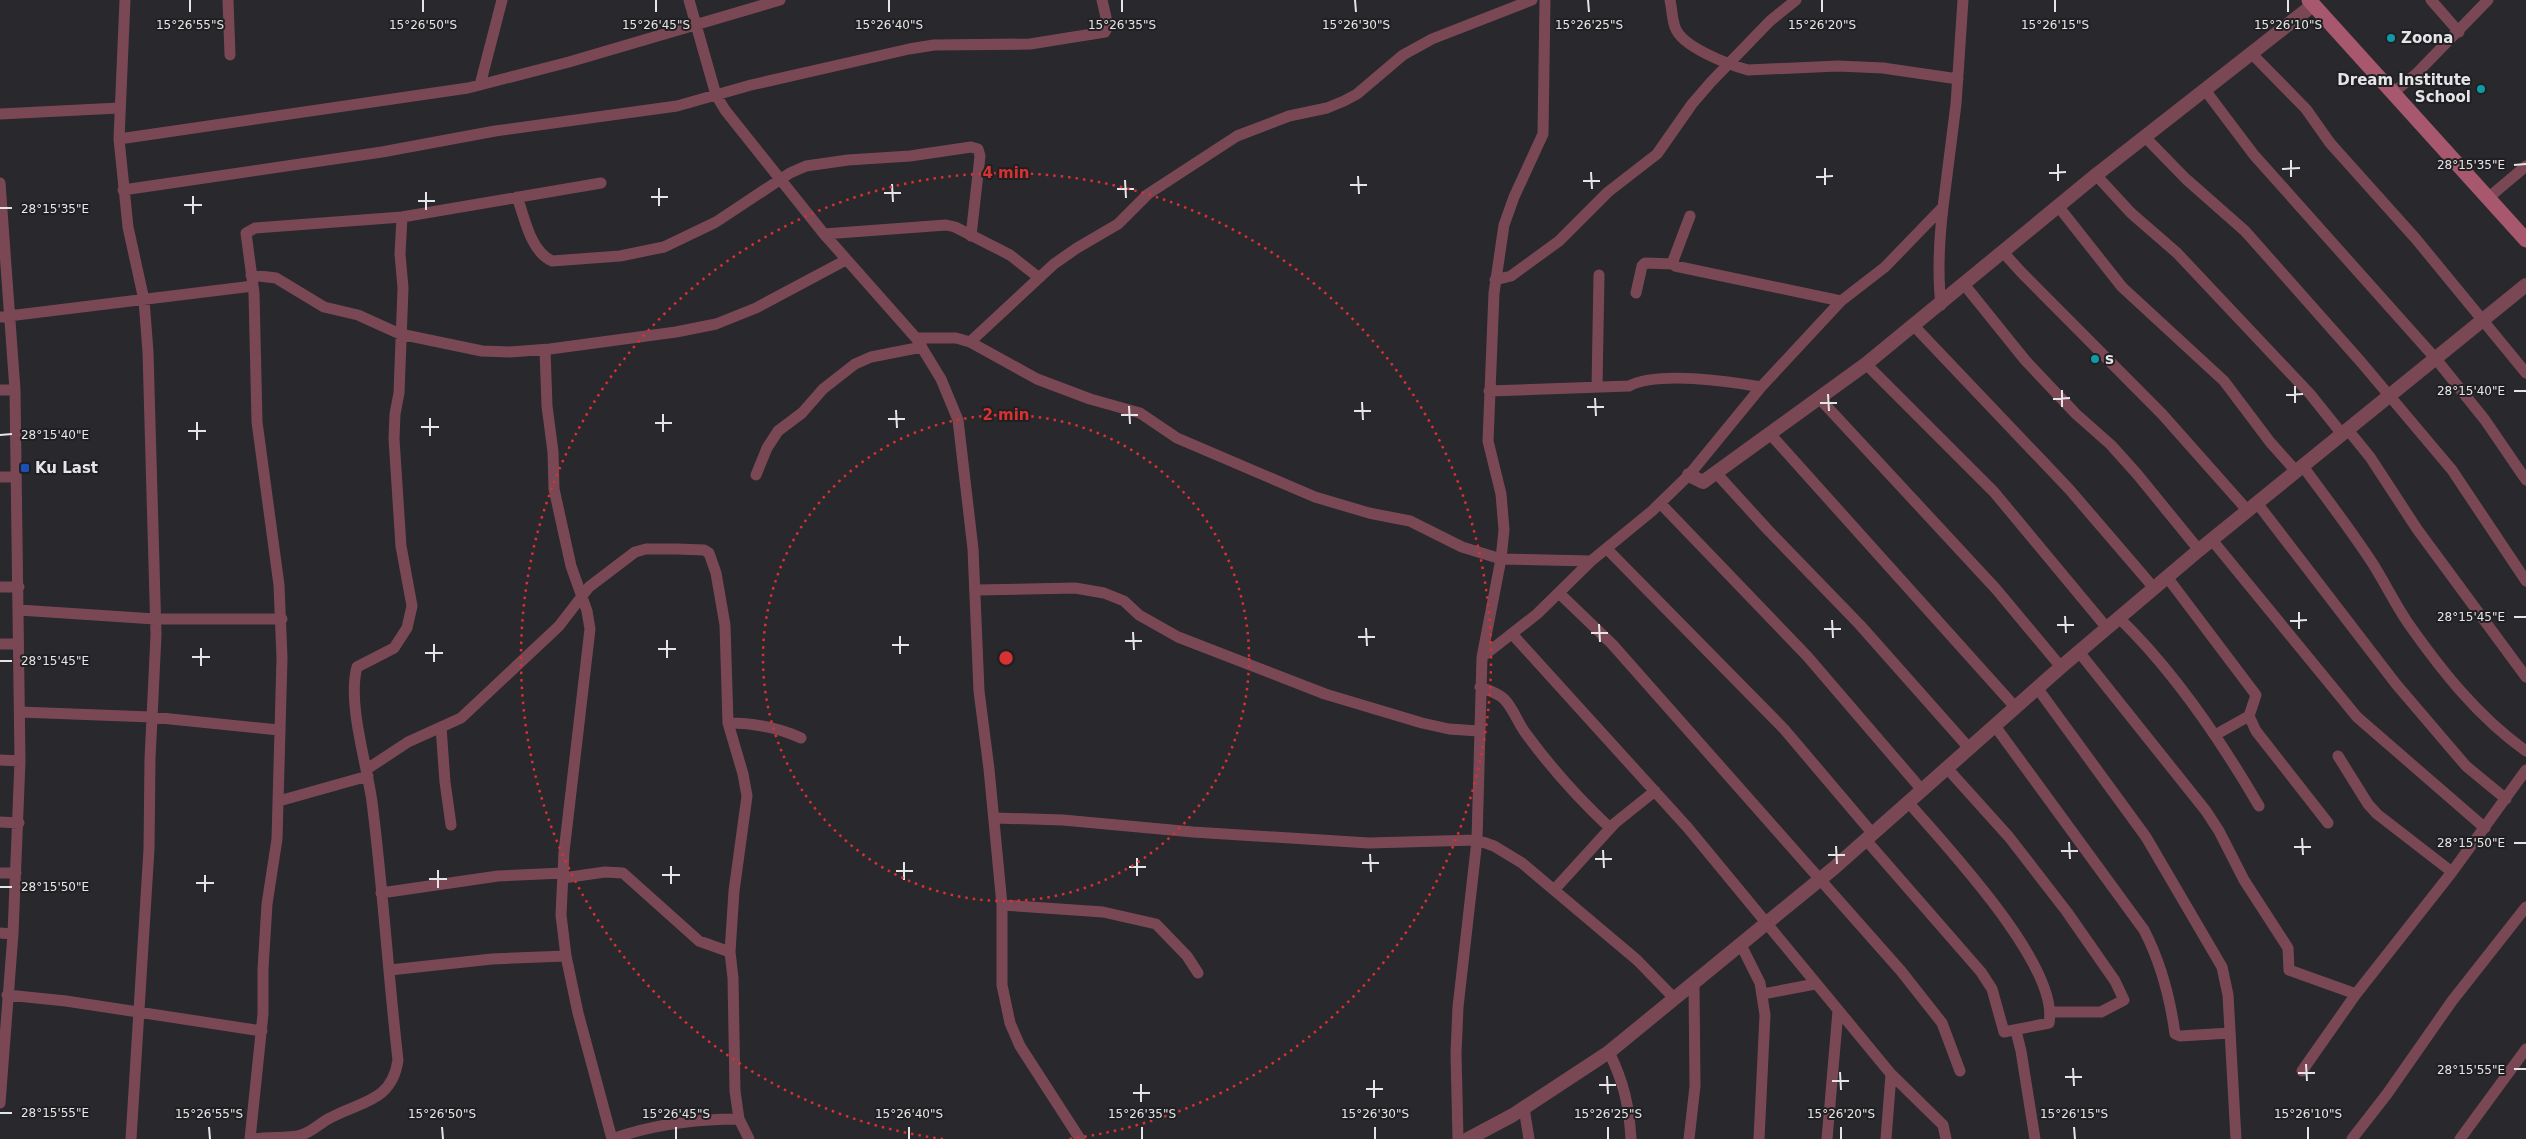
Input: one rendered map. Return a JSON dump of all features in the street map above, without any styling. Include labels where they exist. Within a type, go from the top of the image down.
[{"type":"main road","points":[[2313,2],[2526,240]]},
{"type":"street","points":[[125,0],[119,139],[128,227],[144,300],[148,352],[156,619],[151,716],[149,849],[131,1139]]},
{"type":"street","points":[[228,0],[230,55]]},
{"type":"street","points":[[480,86],[502,0]]},
{"type":"street","points":[[689,0],[694,24],[716,95],[724,110],[824,234],[919,343],[941,379],[958,420],[966,475],[976,590],[979,691],[1002,905],[1002,984],[1010,1023],[1032,1066],[1080,1139]]},
{"type":"street","points":[[119,139],[316,109],[424,96],[480,86],[780,0]]},
{"type":"street","points":[[123,190],[382,152],[495,132],[646,112],[678,106],[716,95],[917,48],[1030,44],[1104,32],[1108,26],[1102,0]]},
{"type":"street","points":[[970,342],[1038,277],[1077,248],[1118,224],[1148,194],[1238,136],[1290,116],[1327,108],[1344,101],[1357,94],[1403,55],[1432,39],[1532,0]]},
{"type":"street","points":[[1458,1139],[1456,1053],[1458,1007],[1476,840],[1482,657],[1502,559],[1503,506],[1488,441],[1495,280],[1504,225],[1514,197],[1543,134],[1545,0]]},
{"type":"street","points":[[1670,0],[1678,34],[1704,53],[1728,64],[1748,70],[1838,66],[1883,68],[1958,79]]},
{"type":"street","points":[[1495,280],[1511,276],[1559,241],[1608,192],[1657,154],[1692,104],[1728,64],[1770,21],[1796,0]]},
{"type":"street","points":[[1941,305],[1938,265],[1943,207],[1952,147],[1963,0]]},
{"type":"street","points":[[2431,0],[2459,32]]},
{"type":"street","points":[[2394,92],[2416,74],[2459,32],[2488,0]]},
{"type":"street","points":[[1689,475],[1703,482],[1717,474],[1771,435],[1801,410],[1866,364],[1941,305],[2002,250],[2252,54],[2313,2]]},
{"type":"street","points":[[2252,54],[2306,109],[2330,143],[2373,189],[2484,320],[2526,373]]},
{"type":"street","points":[[2205,90],[2254,155],[2436,359],[2485,420],[2526,480]]},
{"type":"street","points":[[0,114],[119,108]]},
{"type":"street","points":[[2145,136],[2186,179],[2245,231],[2390,396],[2470,495],[2526,581]]},
{"type":"street","points":[[517,196],[536,248],[542,257],[552,261],[620,256],[664,247],[716,222],[806,166],[823,162],[910,156],[971,147],[978,149],[980,156],[971,236]]},
{"type":"street","points":[[2488,198],[2526,166]]},
{"type":"street","points":[[2096,175],[2131,213],[2177,253],[2370,457],[2417,529],[2526,677]]},
{"type":"street","points":[[0,183],[5,317],[15,390],[20,712],[20,760],[13,934],[5,992],[0,1103]]},
{"type":"street","points":[[250,1139],[262,1031],[267,913],[277,839],[282,619],[272,524],[258,422],[252,280],[245,236],[254,228],[402,217],[517,196],[601,184]]},
{"type":"street","points":[[2058,206],[2122,287],[2224,381],[2270,442],[2298,468],[2351,532],[2407,622],[2477,710],[2526,751]]},
{"type":"street","points":[[1482,657],[1512,635],[1591,561],[1660,503],[1689,475],[1761,387],[1841,301],[1885,267],[1943,207]]},
{"type":"street","points":[[1673,264],[1690,216]]},
{"type":"street","points":[[255,1139],[292,1137],[310,1132],[332,1117],[366,1104],[394,1081],[398,1060],[368,772],[358,722],[354,684],[357,667],[394,648],[398,643],[407,628],[412,606],[401,539],[394,440],[395,414],[399,393],[403,288],[400,254],[402,217]]},
{"type":"street","points":[[824,234],[946,225],[1010,255],[1038,277]]},
{"type":"street","points":[[2002,250],[2021,272],[2252,507],[2396,684],[2466,766],[2506,799]]},
{"type":"street","points":[[5,317],[144,300],[252,280],[276,278],[324,307],[358,315],[400,334],[482,351],[545,350],[683,331],[716,324],[756,308],[846,260]]},
{"type":"street","points":[[1636,293],[1644,264],[1673,264],[1710,274],[1841,301]]},
{"type":"street","points":[[1597,387],[1599,275]]},
{"type":"street","points":[[1963,284],[2025,360],[2076,414],[2111,445],[2199,550]]},
{"type":"street","points":[[1468,1139],[1524,1108],[1609,1052],[1674,998],[1694,984],[1869,837],[2078,652],[2199,550],[2526,285]]},
{"type":"street","points":[[1914,326],[2069,489],[2154,588]]},
{"type":"street","points":[[756,475],[767,448],[778,431],[802,413],[823,390],[855,364],[870,357],[919,343],[956,338],[970,342],[1037,379],[1090,399],[1140,413],[1177,438],[1315,498],[1369,514],[1410,521],[1462,547],[1502,559],[1591,561]]},
{"type":"street","points":[[545,350],[546,406],[553,452],[554,489],[571,566],[590,619],[563,876],[561,915],[566,956],[578,1013],[612,1139],[662,1124],[687,1120],[739,1118]]},
{"type":"street","points":[[1866,364],[1994,492],[2107,628]]},
{"type":"street","points":[[1489,391],[1629,386],[1639,381],[1661,378],[1761,387]]},
{"type":"street","points":[[0,390],[15,390]]},
{"type":"street","points":[[1819,398],[1996,589],[2061,667]]},
{"type":"street","points":[[1771,435],[2016,708]]},
{"type":"street","points":[[1717,474],[1854,619],[1969,748]]},
{"type":"street","points":[[0,477],[16,477]]},
{"type":"street","points":[[1660,503],[1807,656],[1922,790]]},
{"type":"street","points":[[2212,540],[2357,717],[2486,828]]},
{"type":"street","points":[[1607,548],[1784,729],[1869,837],[1981,972],[1994,996],[2004,1032],[2049,1023],[2050,1012],[2046,992],[2040,977],[2016,935],[1974,878],[1908,802]]},
{"type":"street","points":[[279,802],[368,772],[408,742],[461,718],[559,626],[581,596],[604,575],[640,549],[704,550],[709,553],[716,572],[725,625],[728,723],[743,774],[747,796],[734,891],[730,952],[733,978],[735,1091],[739,1118],[749,1139]]},
{"type":"street","points":[[2167,577],[2254,691],[2256,699],[2249,716],[2215,735]]},
{"type":"street","points":[[0,587],[19,587]]},
{"type":"street","points":[[976,590],[1075,588],[1104,593],[1124,601],[1139,615],[1178,637],[1316,690],[1422,723],[1448,729],[1480,731]]},
{"type":"street","points":[[1559,593],[1612,644],[1821,878],[1937,1015],[1946,1031],[1960,1071]]},
{"type":"street","points":[[19,610],[156,619],[282,619]]},
{"type":"street","points":[[2119,618],[2156,657],[2215,735],[2259,806]]},
{"type":"street","points":[[1512,635],[1655,791],[1891,1074],[1943,1125],[1946,1139]]},
{"type":"street","points":[[0,644],[18,644]]},
{"type":"street","points":[[2078,652],[2188,786],[2210,818],[2244,880],[2288,948],[2289,970],[2356,994]]},
{"type":"street","points":[[1480,686],[1502,697],[1508,703],[1518,724],[1574,794],[1610,828]]},
{"type":"street","points":[[2038,689],[2146,837],[2215,954],[2226,979],[2236,1139]]},
{"type":"street","points":[[20,712],[151,716],[279,730]]},
{"type":"street","points":[[2249,716],[2256,731],[2328,823]]},
{"type":"street","points":[[728,723],[759,725],[784,730],[801,738]]},
{"type":"street","points":[[1995,726],[2144,930],[2155,952],[2165,980],[2175,1034],[2180,1036],[2230,1033]]},
{"type":"street","points":[[441,727],[451,825]]},
{"type":"street","points":[[2338,756],[2359,791],[2377,814],[2452,872]]},
{"type":"street","points":[[0,760],[20,760]]},
{"type":"street","points":[[1946,768],[2009,837],[2041,878],[2115,981],[2124,1000],[2112,1007],[2093,1013],[2050,1012]]},
{"type":"street","points":[[2302,1071],[2356,994],[2486,828],[2526,770]]},
{"type":"street","points":[[1554,890],[1610,828],[1655,791]]},
{"type":"street","points":[[994,818],[1063,820],[1193,832],[1369,844],[1476,840],[1494,846],[1515,858],[1637,960],[1674,998]]},
{"type":"street","points":[[0,822],[18,823]]},
{"type":"street","points":[[381,893],[498,876],[563,876],[604,872],[623,873],[699,941],[730,952]]},
{"type":"street","points":[[0,873],[16,873]]},
{"type":"street","points":[[1002,905],[1103,912],[1156,924],[1187,956],[1198,973]]},
{"type":"street","points":[[2352,1139],[2387,1094],[2452,1001],[2526,907]]},
{"type":"street","points":[[0,933],[13,934]]},
{"type":"street","points":[[1741,945],[1763,994],[1765,1028],[1759,1139]]},
{"type":"street","points":[[390,970],[492,959],[566,956]]},
{"type":"street","points":[[1689,1139],[1695,1086],[1694,984]]},
{"type":"street","points":[[1763,994],[1815,984]]},
{"type":"street","points":[[5,992],[262,1031]]},
{"type":"street","points":[[1827,1139],[1838,1011]]},
{"type":"street","points":[[2016,1031],[2035,1139]]},
{"type":"street","points":[[2460,1139],[2526,1049]]},
{"type":"street","points":[[1609,1052],[1622,1078],[1628,1099],[1631,1139]]},
{"type":"street","points":[[1886,1139],[1891,1074]]},
{"type":"street","points":[[1524,1108],[1529,1139]]},
{"type":"place","name":"Zoona","points":[[2391,38]]},
{"type":"place","name":"Dream Institute School","points":[[2481,89]]},
{"type":"place","name":"s","points":[[2095,359]]},
{"type":"place","name":"Ku Last","points":[[25,468]]}]
